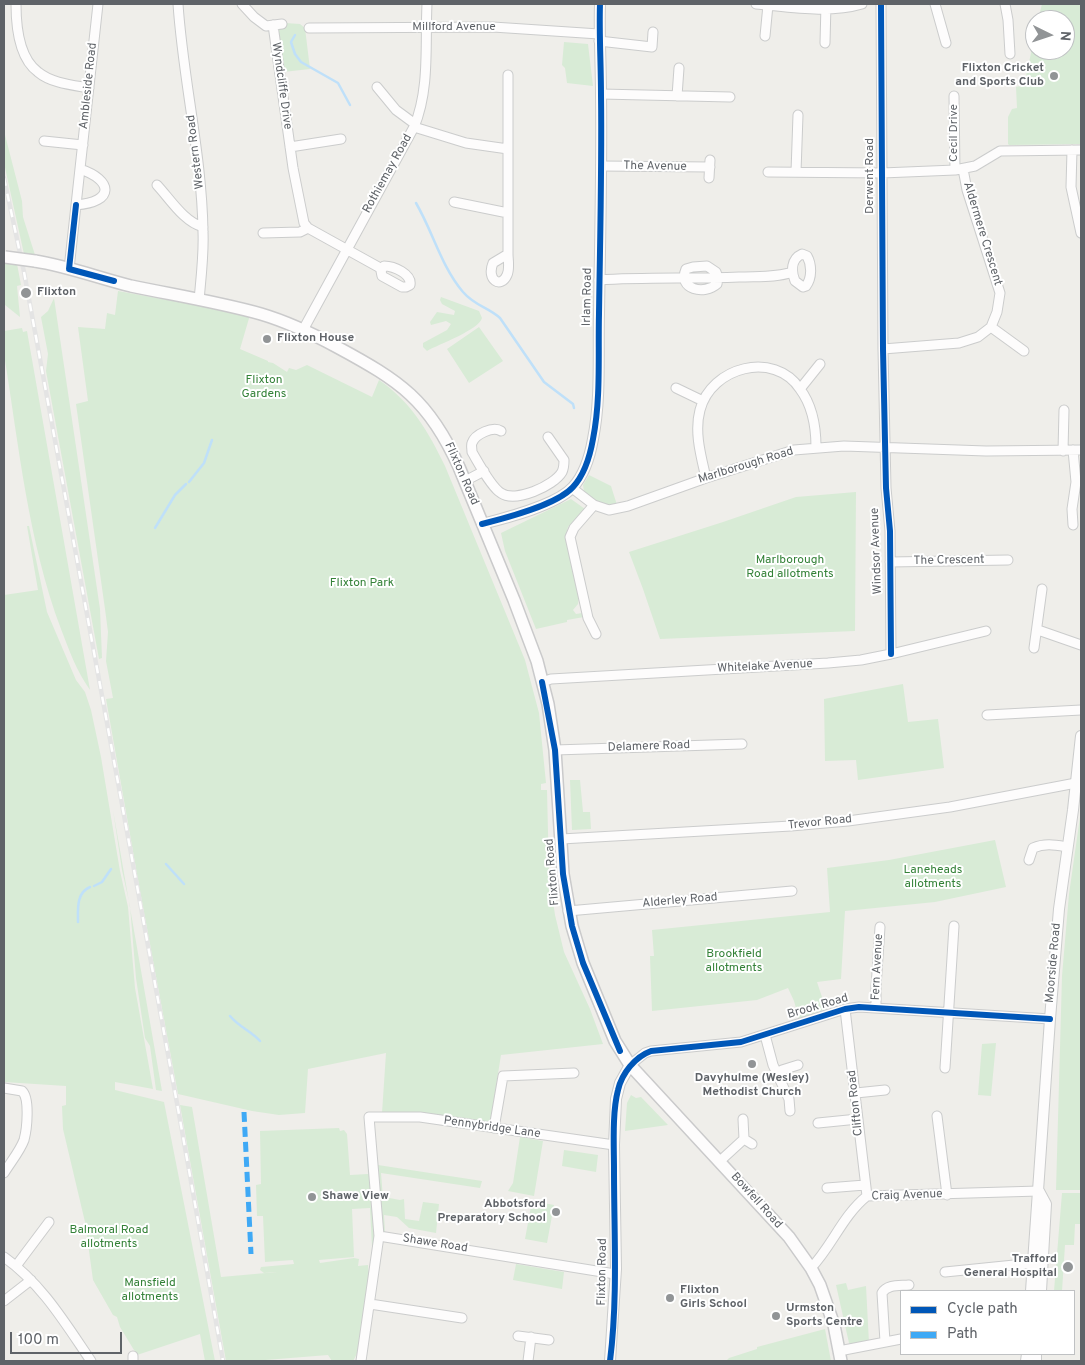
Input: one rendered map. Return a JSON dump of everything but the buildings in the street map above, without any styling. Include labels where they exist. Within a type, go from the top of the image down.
[{"type":"main road","name":"Flixton Road","points":[[4,257],[35,261],[130,285],[261,314],[303,330],[377,369],[409,393],[437,424],[450,446],[465,481],[530,642],[542,682],[555,750],[563,874],[568,911],[584,963],[615,1041],[630,1065]]},
{"type":"main road","name":"Bowfell Road","points":[[630,1065],[789,1237],[811,1268],[828,1303],[840,1356]]},
{"type":"street","points":[[16,4],[22,45],[31,66],[46,77],[89,88]]},
{"type":"street","name":"Ambleside Road","points":[[69,269],[98,4]]},
{"type":"street","name":"Western Road","points":[[178,4],[180,40],[198,162],[203,227],[199,300]]},
{"type":"street","name":"Wyndcliffe Drive","points":[[242,4],[266,26],[277,24],[290,147],[304,222],[308,228]]},
{"type":"street","name":"Rothiemay Road","points":[[303,330],[414,126],[423,99],[427,4]]},
{"type":"street","name":"Irlam Road","points":[[482,524],[545,504],[565,494],[572,488],[584,469],[594,438],[598,378],[600,280],[600,4]]},
{"type":"street","points":[[756,4],[794,8],[862,4]]},
{"type":"street","name":"Derwent Road","points":[[881,4],[883,349],[886,447]]},
{"type":"street","points":[[935,4],[946,44]]},
{"type":"street","points":[[1005,4],[1010,54]]},
{"type":"street","points":[[766,36],[771,5]]},
{"type":"street","points":[[825,43],[826,6]]},
{"type":"street","name":"Millford Avenue","points":[[309,28],[493,27],[599,38],[652,47],[653,32]]},
{"type":"street","points":[[677,96],[678,68]]},
{"type":"street","points":[[508,75],[508,254]]},
{"type":"street","points":[[376,87],[396,110],[414,126],[466,143],[508,149]]},
{"type":"street","points":[[714,96],[716,87]]},
{"type":"street","points":[[601,94],[730,97]]},
{"type":"street","name":"Cecil Drive","points":[[954,96],[959,170]]},
{"type":"street","points":[[796,172],[798,115]]},
{"type":"street","name":"Wyndcliffe Drive","points":[[290,147],[341,139]]},
{"type":"street","points":[[44,141],[83,145]]},
{"type":"street","points":[[768,172],[882,173],[959,170],[975,166],[1000,151],[1077,150],[1071,187],[1081,233]]},
{"type":"street","name":"The Avenue","points":[[601,166],[710,164],[709,178]]},
{"type":"street","points":[[76,205],[98,201],[104,195],[105,190],[102,182],[91,172],[80,169]]},
{"type":"street","name":"Aldermere Crescent","points":[[959,170],[1000,293],[997,312],[991,327]]},
{"type":"street","points":[[157,185],[186,218],[196,225],[203,227]]},
{"type":"street","points":[[454,202],[508,213]]},
{"type":"street","points":[[263,234],[300,232],[308,228],[382,269]]},
{"type":"street","points":[[600,280],[718,278],[784,275],[792,272]]},
{"type":"street","points":[[883,349],[959,343],[978,337],[991,327],[1024,351]]},
{"type":"street","points":[[800,389],[820,364]]},
{"type":"street","points":[[706,478],[698,432],[703,401],[720,380],[729,374],[750,368],[770,368],[778,371],[788,377],[800,389],[811,412],[816,436],[816,447]]},
{"type":"street","points":[[676,388],[703,401]]},
{"type":"street","points":[[1063,450],[1064,410]]},
{"type":"street","points":[[501,431],[498,429],[489,430],[473,440],[471,444],[472,452],[499,492],[509,497],[528,494],[551,483],[562,472],[564,460],[548,437]]},
{"type":"street","name":"Marlborough Road","points":[[572,488],[594,505],[603,509],[616,510],[778,454],[816,447],[886,447],[977,451],[1077,450]]},
{"type":"street","name":"Windsor Avenue","points":[[886,447],[886,488],[890,531],[891,654]]},
{"type":"street","points":[[1076,522],[1072,508],[1076,482],[1077,450]]},
{"type":"street","points":[[465,481],[484,471]]},
{"type":"street","points":[[594,505],[574,528],[570,537],[588,618],[596,634]]},
{"type":"street","name":"The Crescent","points":[[890,562],[1008,560]]},
{"type":"street","points":[[1034,648],[1038,630],[1042,589]]},
{"type":"street","points":[[1038,630],[1081,644]]},
{"type":"street","name":"Whitelake Avenue","points":[[542,682],[551,679],[861,660],[986,631]]},
{"type":"street","points":[[987,715],[1081,710]]},
{"type":"street","name":"Moorside Road","points":[[1041,1290],[1038,1263],[1039,1190],[1050,1018],[1059,909],[1081,736]]},
{"type":"street","name":"Delamere Road","points":[[555,750],[742,744]]},
{"type":"street","name":"Trevor Road","points":[[561,838],[781,827],[848,821],[950,807],[1076,783]]},
{"type":"street","points":[[1029,860],[1034,848],[1039,846],[1047,844],[1067,847]]},
{"type":"street","name":"Alderley Road","points":[[568,911],[792,891]]},
{"type":"street","points":[[945,1068],[954,926]]},
{"type":"street","name":"Fern Avenue","points":[[876,1007],[880,927]]},
{"type":"street","name":"Brook Road","points":[[630,1065],[645,1053],[651,1051],[741,1042],[845,1009],[876,1007],[1050,1018]]},
{"type":"street","name":"Clifton Road","points":[[845,1009],[867,1196]]},
{"type":"street","points":[[765,1035],[770,1055],[789,1099],[790,1111]]},
{"type":"street","name":"Flixton Road","points":[[610,1361],[615,1274],[614,1145],[618,1090],[630,1065]]},
{"type":"street","points":[[777,1073],[798,1066]]},
{"type":"street","points":[[494,1128],[503,1076],[574,1073]]},
{"type":"street","points":[[4,1088],[22,1091],[27,1096],[28,1102],[24,1139],[5,1176]]},
{"type":"street","points":[[856,1093],[885,1090]]},
{"type":"street","name":"Pennybridge Lane","points":[[379,1236],[369,1117],[411,1116],[614,1145]]},
{"type":"street","points":[[937,1116],[947,1195]]},
{"type":"street","points":[[743,1118],[744,1139]]},
{"type":"street","points":[[818,1123],[858,1119]]},
{"type":"street","points":[[720,1161],[744,1139]]},
{"type":"street","points":[[744,1139],[752,1144]]},
{"type":"street","points":[[827,1188],[865,1185]]},
{"type":"street","name":"Craig Avenue","points":[[811,1268],[824,1254],[854,1207],[867,1196],[947,1195],[1039,1190]]},
{"type":"street","points":[[16,1266],[49,1222]]},
{"type":"street","points":[[361,1361],[379,1236]]},
{"type":"street","name":"Shawe Road","points":[[379,1236],[615,1274]]},
{"type":"street","points":[[4,1257],[31,1280],[59,1314],[91,1361]]},
{"type":"street","points":[[945,1272],[1038,1263]]},
{"type":"street","name":"Moorside Road","points":[[1032,1290],[1038,1263]]},
{"type":"street","points":[[4,1301],[31,1280]]},
{"type":"street","points":[[886,1342],[882,1293],[888,1287],[909,1285]]},
{"type":"street","points":[[370,1304],[462,1318]]},
{"type":"street","points":[[518,1336],[549,1340]]},
{"type":"street","points":[[528,1361],[531,1338]]},
{"type":"street","points":[[840,1356],[900,1339]]},
{"type":"green space","name":"Flixton Cricket and Sports Club","points":[[1042,4],[1081,4],[1081,144],[1008,144],[1008,117],[1012,109],[1017,108],[1016,87],[1024,85],[1030,60],[1075,60],[1075,10],[1040,10]]},
{"type":"green space","points":[[285,23],[300,24],[305,28],[310,69],[283,72],[277,27]]},
{"type":"green space","points":[[564,42],[588,44],[593,86],[567,83],[565,68],[562,65]]},
{"type":"green space","points":[[4,131],[22,201],[23,217],[35,255],[24,254],[4,163]]},
{"type":"green space","points":[[4,263],[17,264],[21,285],[17,286],[20,317],[5,305]]},
{"type":"green space","points":[[118,291],[250,315],[240,349],[273,363],[287,372],[289,368],[296,370],[307,365],[372,397],[379,380],[401,398],[418,418],[445,466],[525,660],[539,713],[546,783],[541,784],[541,790],[547,790],[549,874],[555,915],[564,952],[590,1009],[603,1044],[501,1055],[490,1124],[382,1113],[386,1053],[308,1069],[305,1113],[279,1115],[252,1111],[178,1094],[106,699],[113,698],[106,661],[108,632],[76,404],[88,401],[78,327],[105,329],[107,313],[115,315]]},
{"type":"green space","points":[[441,297],[479,311],[482,318],[479,323],[466,332],[427,351],[423,347],[423,343],[447,330],[451,324],[446,321],[431,325],[430,322],[437,312],[454,315],[455,311],[442,304]]},
{"type":"green space","points":[[54,298],[100,609],[102,658],[99,659],[46,371],[48,354],[41,317],[48,311]]},
{"type":"green space","points":[[479,327],[503,361],[469,383],[447,349]]},
{"type":"green space","points":[[22,328],[23,332],[27,331],[90,690],[74,661],[61,629],[40,562],[32,528],[4,354],[4,331]]},
{"type":"green space","points":[[589,475],[611,486],[617,505],[602,505],[584,492],[583,485]]},
{"type":"green space","name":"Marlborough Road allotments","points":[[856,492],[855,631],[660,639],[629,552],[796,497]]},
{"type":"green space","points":[[571,499],[585,509],[568,527],[566,534],[579,597],[578,604],[573,610],[576,614],[582,613],[584,617],[536,629],[505,551],[501,533]]},
{"type":"green space","points":[[27,526],[29,526],[47,612],[76,680],[85,692],[91,710],[128,907],[135,988],[153,1089],[115,1082],[115,1090],[164,1102],[215,1361],[205,1361],[200,1334],[137,1355],[120,1327],[117,1317],[113,1315],[93,1280],[85,1222],[63,1129],[62,1106],[66,1105],[66,1086],[4,1082],[4,595],[38,590]]},
{"type":"green space","points":[[903,684],[908,722],[938,719],[944,768],[858,780],[856,760],[825,761],[824,699]]},
{"type":"green space","points":[[570,780],[580,780],[583,812],[590,812],[591,829],[572,830]]},
{"type":"green space","points":[[113,810],[129,901],[122,870]]},
{"type":"green space","points":[[1081,810],[1081,1190],[1056,1190],[1062,976],[1069,894]]},
{"type":"green space","name":"Brookfield allotments","points":[[995,840],[1006,887],[935,902],[845,911],[841,979],[817,982],[826,1009],[799,1019],[788,988],[757,1000],[652,1011],[650,956],[654,956],[652,930],[830,912],[827,868],[889,860]]},
{"type":"green space","points":[[130,909],[162,1091],[156,1090],[150,1046],[145,1038],[136,978]]},
{"type":"green space","points":[[996,1043],[991,1096],[978,1095],[982,1044]]},
{"type":"green space","points":[[631,1095],[636,1098],[641,1097],[668,1125],[625,1131],[627,1103]]},
{"type":"green space","points":[[180,1105],[192,1107],[221,1277],[277,1272],[264,1273],[260,1270],[261,1267],[294,1264],[293,1260],[265,1262],[263,1216],[257,1216],[256,1185],[261,1184],[260,1131],[339,1128],[340,1131],[344,1130],[347,1134],[350,1175],[368,1174],[366,1125],[377,1236],[374,1247],[372,1247],[370,1208],[352,1209],[354,1257],[319,1260],[320,1263],[354,1258],[359,1259],[358,1266],[368,1265],[370,1281],[368,1311],[360,1345],[353,1361],[332,1361],[328,1355],[253,1361],[226,1361]]},
{"type":"green space","points":[[520,1137],[543,1141],[534,1196],[508,1191],[513,1183]]},
{"type":"green space","points":[[564,1150],[598,1155],[596,1172],[562,1166]]},
{"type":"green space","points":[[378,1165],[482,1181],[480,1188],[381,1173],[383,1199],[384,1197],[404,1199],[405,1219],[419,1221],[423,1202],[439,1204],[436,1233],[409,1228],[397,1217],[384,1215],[385,1232],[382,1234]]},
{"type":"green space","points":[[1062,1193],[1081,1193],[1081,1224],[1075,1224],[1074,1245],[1065,1245],[1062,1290],[1054,1290]]},
{"type":"green space","points":[[532,1201],[554,1205],[547,1243],[525,1239]]},
{"type":"green space","points":[[516,1264],[564,1272],[562,1289],[513,1280]]},
{"type":"green space","points":[[846,1283],[848,1290],[866,1286],[869,1343],[851,1345],[849,1343],[836,1285]]},
{"type":"green space","points":[[825,1329],[831,1361],[726,1361],[729,1358],[757,1349],[757,1347]]},
{"type":"waterway","points":[[295,35],[291,42],[295,54],[301,62],[338,83],[350,105]]},
{"type":"waterway","points":[[416,203],[455,282],[472,300],[500,318],[544,382],[573,404],[574,408]]},
{"type":"waterway","points":[[189,482],[204,463],[212,440]]},
{"type":"waterway","points":[[155,528],[175,495],[186,484]]},
{"type":"waterway","points":[[166,864],[184,884]]},
{"type":"waterway","points":[[94,886],[102,882],[111,869]]},
{"type":"waterway","points":[[78,922],[80,897],[90,887]]},
{"type":"waterway","points":[[230,1016],[260,1041]]},
{"type":"railway","points":[[4,178],[24,272],[223,1361]]},
{"type":"marked path","points":[[244,1112],[251,1254]]},
{"type":"cycle path","points":[[482,524],[544,505],[565,494],[581,476],[592,445],[596,424],[599,377],[600,4]]},
{"type":"cycle path","points":[[881,4],[883,349],[886,488],[890,531],[891,654]]},
{"type":"cycle path","points":[[76,205],[69,269],[114,281]]},
{"type":"cycle path","points":[[542,682],[555,750],[563,874],[572,926],[583,963],[620,1051]]},
{"type":"cycle path","points":[[610,1361],[615,1290],[615,1109],[620,1084],[630,1066],[640,1057],[651,1051],[741,1042],[845,1009],[859,1007],[1050,1019]]},
{"type":"place","name":"Flixton Cricket and Sports Club","points":[[1054,76]]},
{"type":"place","name":"Flixton","points":[[26,293]]},
{"type":"place","name":"Flixton House","points":[[267,339]]},
{"type":"place","name":"Davyhulme (Wesley) Methodist Church","points":[[752,1064]]},
{"type":"place","name":"Shawe View","points":[[312,1197]]},
{"type":"place","name":"Abbotsford Preparatory School","points":[[556,1212]]},
{"type":"place","name":"Trafford General Hospital","points":[[1068,1267]]},
{"type":"place","name":"Flixton Girls School","points":[[670,1298]]},
{"type":"place","name":"Urmston Sports Centre","points":[[776,1316]]},
{"type":"park label","name":"Flixton Gardens","points":[[264,388]]},
{"type":"park label","name":"Flixton Park","points":[[362,584]]},
{"type":"park label","name":"Laneheads allotments","points":[[933,878]]},
{"type":"park label","name":"Balmoral Road allotments","points":[[109,1238]]},
{"type":"park label","name":"Mansfield allotments","points":[[150,1291]]}]
